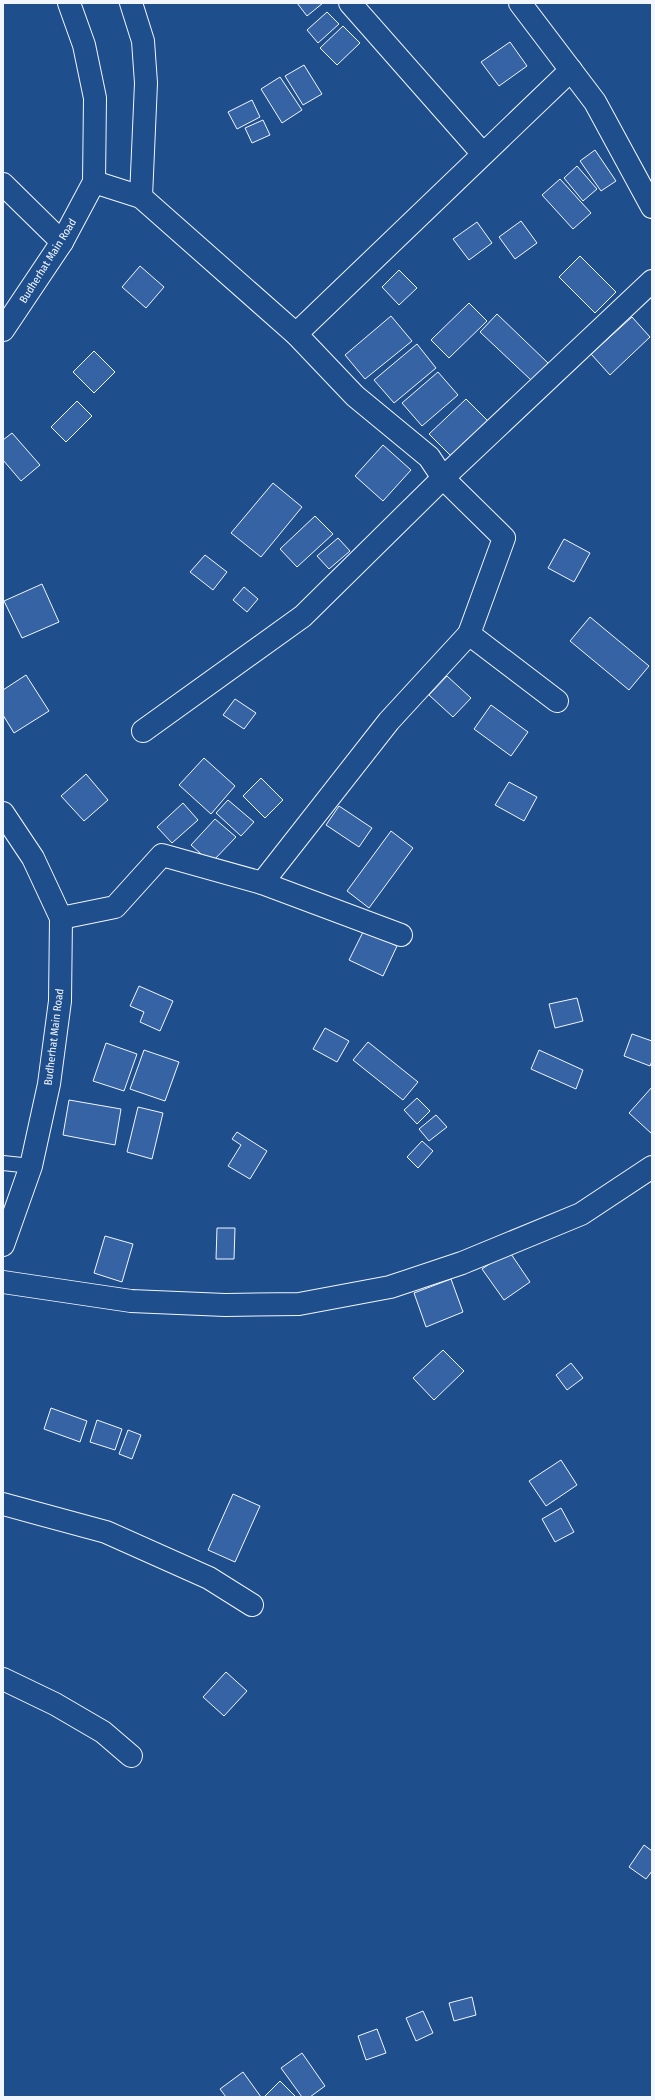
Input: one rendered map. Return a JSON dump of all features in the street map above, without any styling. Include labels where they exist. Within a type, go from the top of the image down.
[{"type":"street","name":"Budherhat Main Road","points":[[3,330],[62,242],[94,182],[95,98],[84,45],[69,3]]},
{"type":"street","points":[[131,3],[143,41],[146,83],[141,197]]},
{"type":"street","points":[[350,3],[483,154]]},
{"type":"street","points":[[520,3],[595,102],[652,208]]},
{"type":"street","points":[[296,334],[571,70]]},
{"type":"street","points":[[94,182],[141,197],[296,334],[355,396],[429,458],[443,478],[504,538],[469,634],[389,721],[262,883]]},
{"type":"street","points":[[3,184],[62,242]]},
{"type":"street","points":[[143,731],[303,616],[443,478],[652,281]]},
{"type":"street","points":[[469,634],[557,701]]},
{"type":"street","name":"Budherhat Main Road","points":[[3,813],[33,858],[61,918],[60,1001],[49,1084],[31,1166],[3,1245]]},
{"type":"street","points":[[61,918],[115,907],[162,855],[262,883],[401,935]]},
{"type":"street","points":[[3,1282],[131,1301],[226,1305],[298,1304],[390,1287],[462,1264],[581,1214],[652,1167]]},
{"type":"street","points":[[3,1504],[106,1532],[209,1578],[252,1605]]},
{"type":"street","points":[[3,1679],[55,1704],[103,1732],[131,1756]]},
{"type":"lane","points":[[3,1163],[31,1166]]},
{"type":"building","points":[[297,3],[323,3],[307,16]]},
{"type":"building","points":[[327,12],[339,24],[318,43],[307,30]]},
{"type":"building","points":[[343,26],[360,43],[337,65],[320,48]]},
{"type":"building","points":[[510,42],[527,66],[499,86],[481,62]]},
{"type":"building","points":[[304,65],[322,94],[303,105],[285,76]]},
{"type":"building","points":[[280,77],[302,110],[282,123],[261,89]]},
{"type":"building","points":[[252,100],[260,117],[237,129],[228,112]]},
{"type":"building","points":[[263,120],[270,135],[252,143],[245,128]]},
{"type":"building","points":[[595,150],[616,181],[601,191],[580,161]]},
{"type":"building","points":[[577,166],[597,189],[583,201],[564,178]]},
{"type":"building","points":[[560,179],[591,213],[573,229],[542,195]]},
{"type":"building","points":[[521,221],[537,243],[515,259],[499,237]]},
{"type":"building","points":[[477,222],[492,243],[469,260],[453,239]]},
{"type":"building","points":[[580,256],[616,292],[595,313],[559,277]]},
{"type":"building","points":[[140,266],[164,287],[146,308],[122,287]]},
{"type":"building","points":[[399,270],[417,288],[399,305],[382,287]]},
{"type":"building","points":[[469,303],[487,321],[449,358],[431,340]]},
{"type":"building","points":[[497,314],[548,363],[531,380],[480,332]]},
{"type":"building","points":[[391,316],[412,341],[365,379],[345,355]]},
{"type":"building","points":[[632,317],[650,337],[610,375],[591,354]]},
{"type":"building","points":[[417,344],[436,368],[394,403],[374,380]]},
{"type":"building","points":[[94,351],[115,372],[94,393],[73,372]]},
{"type":"building","points":[[438,372],[458,395],[422,426],[402,403]]},
{"type":"building","points":[[466,399],[488,421],[452,457],[429,434]]},
{"type":"building","points":[[77,401],[92,416],[66,442],[51,427]]},
{"type":"building","points":[[12,433],[40,465],[21,481],[3,460],[3,440]]},
{"type":"building","points":[[383,445],[411,470],[383,501],[355,476]]},
{"type":"building","points":[[273,483],[302,507],[261,557],[231,533]]},
{"type":"building","points":[[315,516],[333,534],[297,567],[280,549]]},
{"type":"building","points":[[338,538],[350,551],[329,569],[317,556]]},
{"type":"building","points":[[564,539],[590,553],[574,582],[548,568]]},
{"type":"building","points":[[205,555],[227,572],[213,590],[190,572]]},
{"type":"building","points":[[42,584],[59,622],[22,638],[4,601]]},
{"type":"building","points":[[244,587],[258,599],[247,612],[233,600]]},
{"type":"building","points":[[590,617],[649,666],[629,690],[570,641]]},
{"type":"building","points":[[26,675],[49,711],[14,733],[3,715],[3,690]]},
{"type":"building","points":[[447,676],[471,698],[453,717],[429,695]]},
{"type":"building","points":[[235,699],[256,713],[244,729],[223,715]]},
{"type":"building","points":[[491,705],[528,732],[511,756],[474,729]]},
{"type":"building","points":[[204,758],[235,786],[211,814],[179,785]]},
{"type":"building","points":[[86,774],[108,800],[84,821],[61,796]]},
{"type":"building","points":[[261,778],[283,800],[265,818],[243,796]]},
{"type":"building","points":[[509,782],[537,797],[524,821],[495,805]]},
{"type":"building","points":[[228,800],[254,822],[241,836],[216,813]]},
{"type":"building","points":[[183,803],[198,820],[172,843],[157,827]]},
{"type":"building","points":[[339,806],[372,828],[359,847],[326,825]]},
{"type":"building","points":[[215,819],[236,837],[211,863],[191,845]]},
{"type":"building","points":[[391,831],[413,848],[369,908],[347,891]]},
{"type":"building","points":[[364,930],[397,946],[383,976],[349,960]]},
{"type":"building","points":[[139,986],[173,1001],[160,1031],[140,1022],[144,1012],[130,1006]]},
{"type":"building","points":[[577,998],[583,1021],[555,1028],[549,1004]]},
{"type":"building","points":[[325,1028],[349,1041],[337,1062],[313,1049]]},
{"type":"building","points":[[632,1034],[652,1041],[652,1061],[650,1066],[624,1056]]},
{"type":"building","points":[[368,1042],[418,1082],[403,1100],[353,1060]]},
{"type":"building","points":[[106,1043],[137,1054],[124,1091],[93,1081]]},
{"type":"building","points":[[144,1050],[179,1062],[165,1101],[130,1089]]},
{"type":"building","points":[[539,1050],[583,1070],[576,1089],[531,1069]]},
{"type":"building","points":[[652,1087],[652,1134],[629,1113]]},
{"type":"building","points":[[417,1098],[430,1111],[417,1124],[404,1110]]},
{"type":"building","points":[[69,1100],[121,1109],[115,1145],[63,1135]]},
{"type":"building","points":[[138,1107],[163,1113],[152,1159],[127,1152]]},
{"type":"building","points":[[436,1115],[447,1127],[429,1141],[419,1129]]},
{"type":"building","points":[[237,1132],[267,1151],[250,1179],[228,1166],[241,1145],[232,1139]]},
{"type":"building","points":[[422,1141],[433,1151],[418,1168],[407,1157]]},
{"type":"building","points":[[217,1228],[235,1228],[234,1259],[216,1259]]},
{"type":"building","points":[[105,1236],[133,1244],[122,1282],[94,1273]]},
{"type":"building","points":[[509,1251],[530,1282],[504,1300],[482,1269]]},
{"type":"building","points":[[451,1279],[463,1312],[426,1327],[414,1293]]},
{"type":"building","points":[[443,1350],[464,1371],[434,1400],[413,1378]]},
{"type":"building","points":[[571,1363],[583,1378],[567,1390],[556,1375]]},
{"type":"building","points":[[51,1408],[87,1421],[80,1442],[44,1429]]},
{"type":"building","points":[[97,1420],[122,1429],[115,1450],[90,1442]]},
{"type":"building","points":[[128,1430],[141,1435],[132,1459],[119,1454]]},
{"type":"building","points":[[561,1460],[577,1485],[546,1506],[529,1481]]},
{"type":"building","points":[[233,1494],[260,1506],[235,1562],[208,1550]]},
{"type":"building","points":[[561,1508],[574,1532],[555,1542],[542,1519]]},
{"type":"building","points":[[226,1672],[247,1691],[224,1716],[203,1697]]},
{"type":"building","points":[[644,1845],[652,1851],[652,1871],[646,1879],[629,1867]]},
{"type":"building","points":[[472,1997],[476,2015],[454,2021],[449,2003]]},
{"type":"building","points":[[423,2011],[433,2033],[416,2041],[406,2018]]},
{"type":"building","points":[[377,2029],[386,2053],[366,2060],[358,2036]]},
{"type":"building","points":[[302,2053],[325,2086],[310,2097],[302,2097],[281,2068]]},
{"type":"building","points":[[243,2072],[261,2097],[226,2097],[220,2089]]},
{"type":"building","points":[[280,2081],[296,2097],[264,2097]]}]
